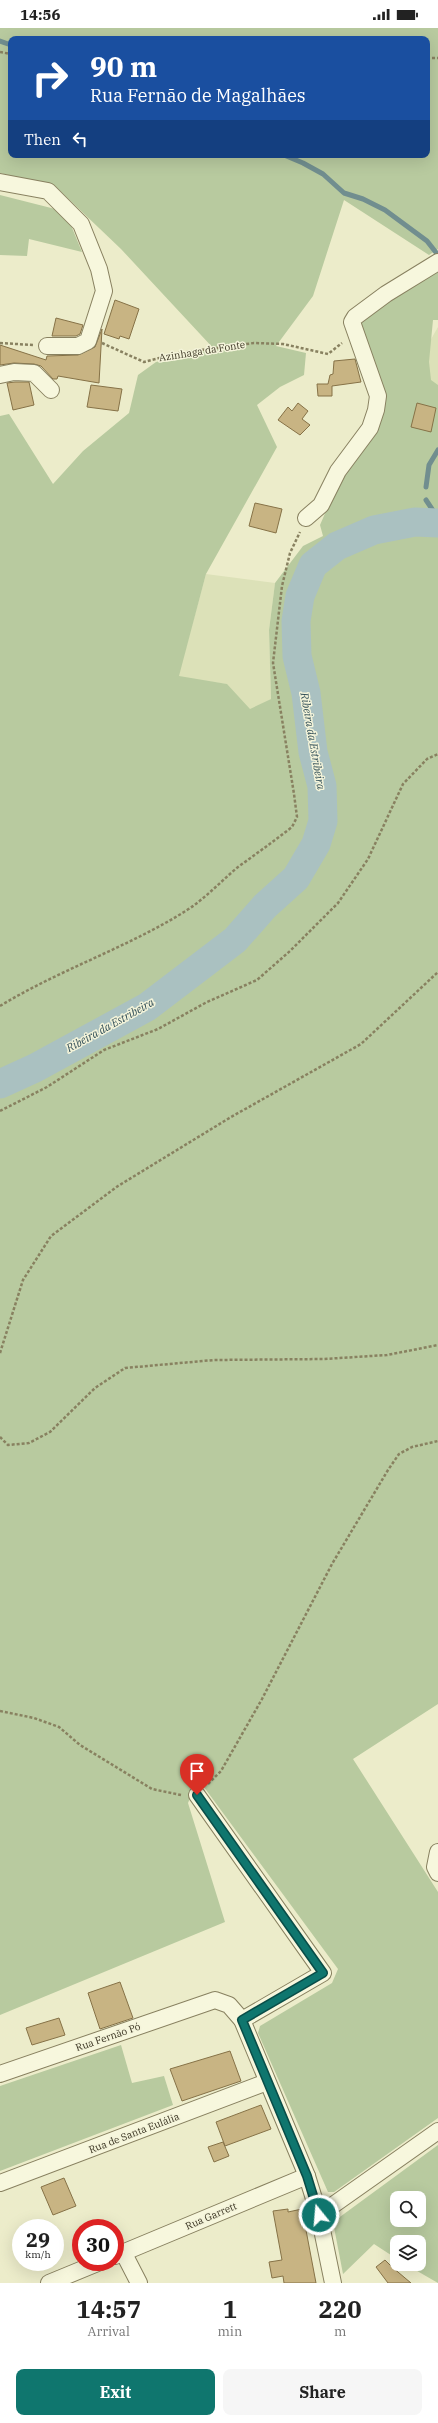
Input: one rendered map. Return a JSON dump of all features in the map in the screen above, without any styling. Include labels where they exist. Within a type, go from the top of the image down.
[{"type":"street","points":[[0,182],[48,191],[81,224],[99,269],[104,291],[88,341],[78,346],[47,346]]},
{"type":"street","points":[[306,518],[321,505],[338,471],[370,428],[376,410],[378,396],[352,322],[355,317],[386,294],[438,262]]},
{"type":"street","points":[[0,375],[14,372],[34,373],[51,390]]},
{"type":"street","points":[[197,1795],[323,1973],[242,2020],[307,2176],[319,2215],[333,2283]]},
{"type":"street","points":[[438,1852],[435,1861],[438,1873]]},
{"type":"street","name":"Rua Fernão Pó","points":[[0,2074],[215,2000],[229,2006],[242,2020]]},
{"type":"street","name":"Rua de Santa Eulália","points":[[0,2183],[267,2082]]},
{"type":"street","points":[[319,2215],[438,2131]]},
{"type":"street","name":"Rua Garrett","points":[[124,2252],[307,2176]]},
{"type":"street","points":[[124,2261],[139,2283]]},
{"type":"street","points":[[50,2283],[79,2271]]},
{"type":"path","name":"Azinhaga da Fonte","points":[[88,341],[97,341],[144,362],[179,352],[254,343],[283,344],[328,354],[355,332]]},
{"type":"path","points":[[0,343],[47,346]]},
{"type":"path","points":[[0,1006],[48,979],[140,936],[184,912],[210,894],[237,868],[292,827],[297,817],[273,663],[282,586],[290,553],[306,518]]},
{"type":"path","points":[[0,1111],[47,1087],[104,1050],[158,1029],[207,1002],[257,980],[290,951],[338,903],[368,860],[403,784],[427,759],[438,754]]},
{"type":"path","points":[[0,1353],[23,1280],[51,1236],[118,1186],[231,1117],[361,1044],[438,972]]},
{"type":"path","points":[[0,1437],[8,1445],[29,1443],[50,1432],[95,1388],[125,1368],[214,1360],[324,1359],[387,1355],[438,1346]]},
{"type":"path","points":[[0,1711],[34,1718],[59,1727],[80,1745],[152,1789],[178,1795],[197,1795],[221,1771],[288,1651],[332,1564],[391,1464],[399,1454],[412,1447],[438,1441]]},
{"type":"green space","points":[[0,28],[438,28],[438,249],[429,255],[344,200],[313,296],[276,346],[306,353],[304,375],[280,387],[257,405],[277,447],[206,574],[179,676],[227,684],[250,709],[271,699],[269,630],[275,583],[303,546],[323,536],[320,525],[343,472],[375,429],[384,413],[386,395],[359,321],[438,271],[438,320],[433,320],[429,362],[431,380],[438,385],[438,1704],[353,1759],[438,1892],[438,2118],[334,2192],[328,2192],[258,2033],[260,2026],[332,1983],[338,1969],[198,1779],[188,1803],[225,1922],[0,2015],[0,416],[9,414],[53,484],[83,451],[129,413],[138,375],[156,362],[214,349],[121,249],[56,187],[0,173]]},
{"type":"green space","points":[[0,195],[59,210],[68,218],[82,252],[29,239],[27,256],[0,255]]},
{"type":"green space","points":[[438,327],[438,399],[414,369]]},
{"type":"green space","points":[[206,574],[275,583],[269,630],[271,699],[250,710],[226,684],[178,677]]},
{"type":"green space","points":[[121,2045],[132,2083],[164,2076],[173,2105],[0,2171],[0,2086]]},
{"type":"green space","points":[[438,2145],[438,2283],[417,2271],[426,2271],[426,2235],[390,2235],[390,2254],[374,2244],[343,2274],[333,2222]]},
{"type":"building","points":[[115,300],[139,309],[129,339],[120,336],[119,339],[104,334]]},
{"type":"building","points":[[56,318],[83,325],[80,334],[76,336],[52,336]]},
{"type":"building","points":[[102,329],[99,383],[58,376],[57,379],[53,379],[41,366],[34,364],[14,363],[0,365],[0,345],[46,360],[47,356],[78,355],[95,347]]},
{"type":"building","points":[[355,359],[361,382],[332,386],[332,396],[318,396],[317,384],[328,384],[330,375],[333,374],[334,361]]},
{"type":"building","points":[[29,382],[34,405],[13,410],[7,383]]},
{"type":"building","points":[[91,385],[122,389],[118,411],[87,407]]},
{"type":"building","points":[[298,403],[308,411],[302,419],[310,425],[300,435],[278,420],[288,407],[292,411]]},
{"type":"building","points":[[417,403],[436,408],[431,432],[411,427]]},
{"type":"building","points":[[255,503],[282,509],[276,533],[249,526]]},
{"type":"building","points":[[120,1982],[133,2018],[100,2029],[88,1993]]},
{"type":"building","points":[[59,2018],[65,2035],[32,2045],[26,2028]]},
{"type":"building","points":[[230,2051],[241,2081],[182,2101],[170,2069]]},
{"type":"building","points":[[261,2105],[271,2129],[225,2146],[216,2122]]},
{"type":"building","points":[[223,2142],[229,2156],[214,2162],[208,2147]]},
{"type":"building","points":[[64,2178],[76,2206],[53,2215],[41,2187]]},
{"type":"building","points":[[288,2209],[288,2212],[302,2209],[316,2283],[284,2283],[283,2276],[272,2278],[269,2262],[282,2260],[273,2211]]},
{"type":"building","points":[[385,2260],[390,2265],[390,2271],[397,2271],[411,2283],[388,2283],[376,2267]]},
{"type":"waterway","points":[[0,41],[8,44]]},
{"type":"waterway","points":[[291,158],[323,174],[344,193],[363,199],[385,210],[427,241],[438,255]]},
{"type":"waterway","points":[[426,487],[429,465],[438,450]]},
{"type":"waterway","points":[[426,500],[438,518]]},
{"type":"waterway","name":"Ribeira da Estribeira","points":[[0,1084],[35,1068],[147,1007],[235,940],[265,906],[296,878],[316,844],[323,821],[322,786],[313,752],[306,693],[297,656],[296,621],[300,596],[313,565],[337,546],[374,530],[415,522],[438,523]]},
{"type":"route","points":[[197,1795],[323,1973],[242,2020],[307,2176],[319,2215]]}]
